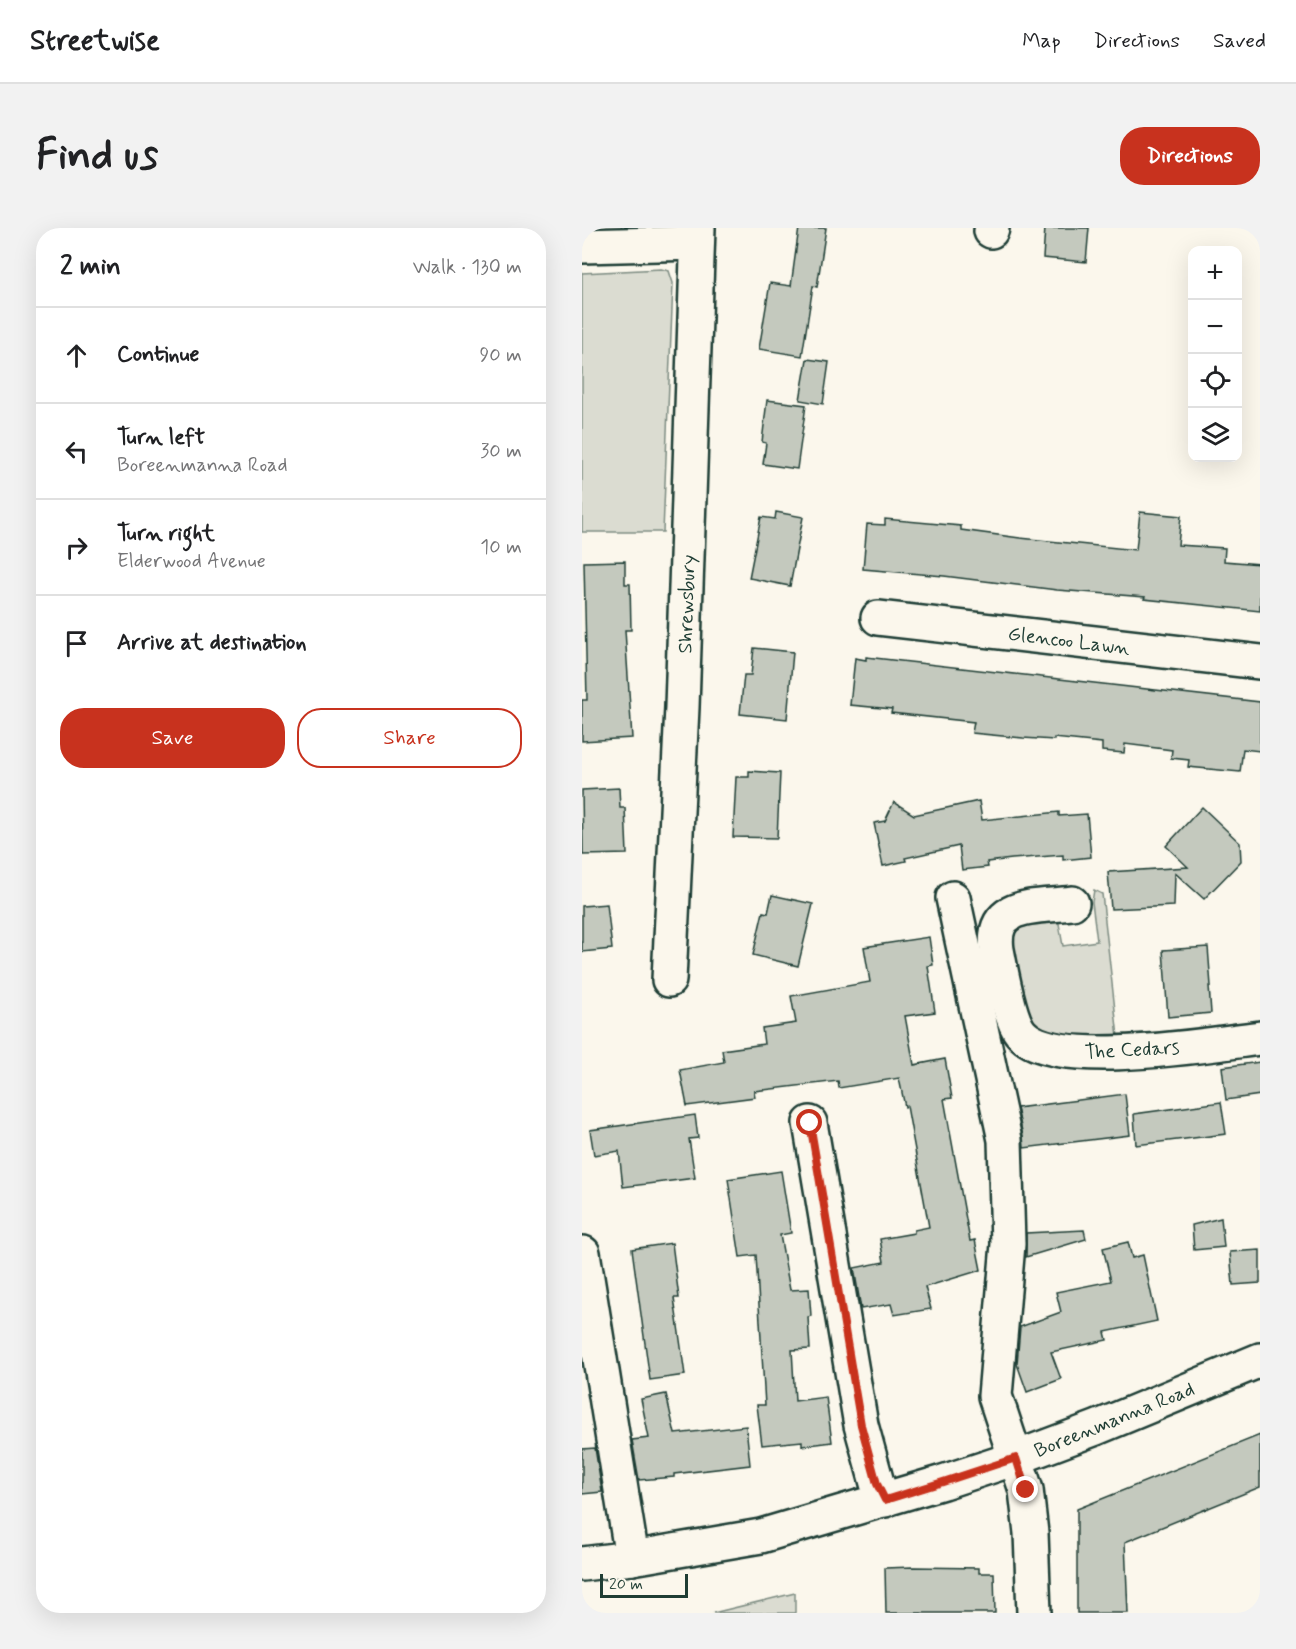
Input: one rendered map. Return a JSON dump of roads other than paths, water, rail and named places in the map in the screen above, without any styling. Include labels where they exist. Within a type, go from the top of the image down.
[{"type":"street","points":[[582,246],[698,236]]},
{"type":"street","name":"Shrewsbury","points":[[669,980],[683,686],[698,236]]},
{"type":"street","name":"Glencoo Lawn","points":[[878,618],[1260,662]]},
{"type":"street","points":[[953,898],[1005,1140],[1008,1244],[994,1389],[996,1402],[1026,1490],[1031,1533],[1034,1613]]},
{"type":"street","name":"The Cedars","points":[[1072,903],[1022,909],[1004,916],[999,925],[997,950],[1015,1025],[1022,1035],[1035,1043],[1052,1048],[1071,1052],[1101,1053],[1124,1053],[1260,1038]]},
{"type":"street","points":[[810,1123],[861,1425],[877,1484],[885,1500]]},
{"type":"street","points":[[583,1253],[632,1558]]},
{"type":"street","name":"Boreenmanna Road","points":[[582,1564],[761,1536],[885,1500],[1016,1458],[1118,1419],[1260,1360]]}]
